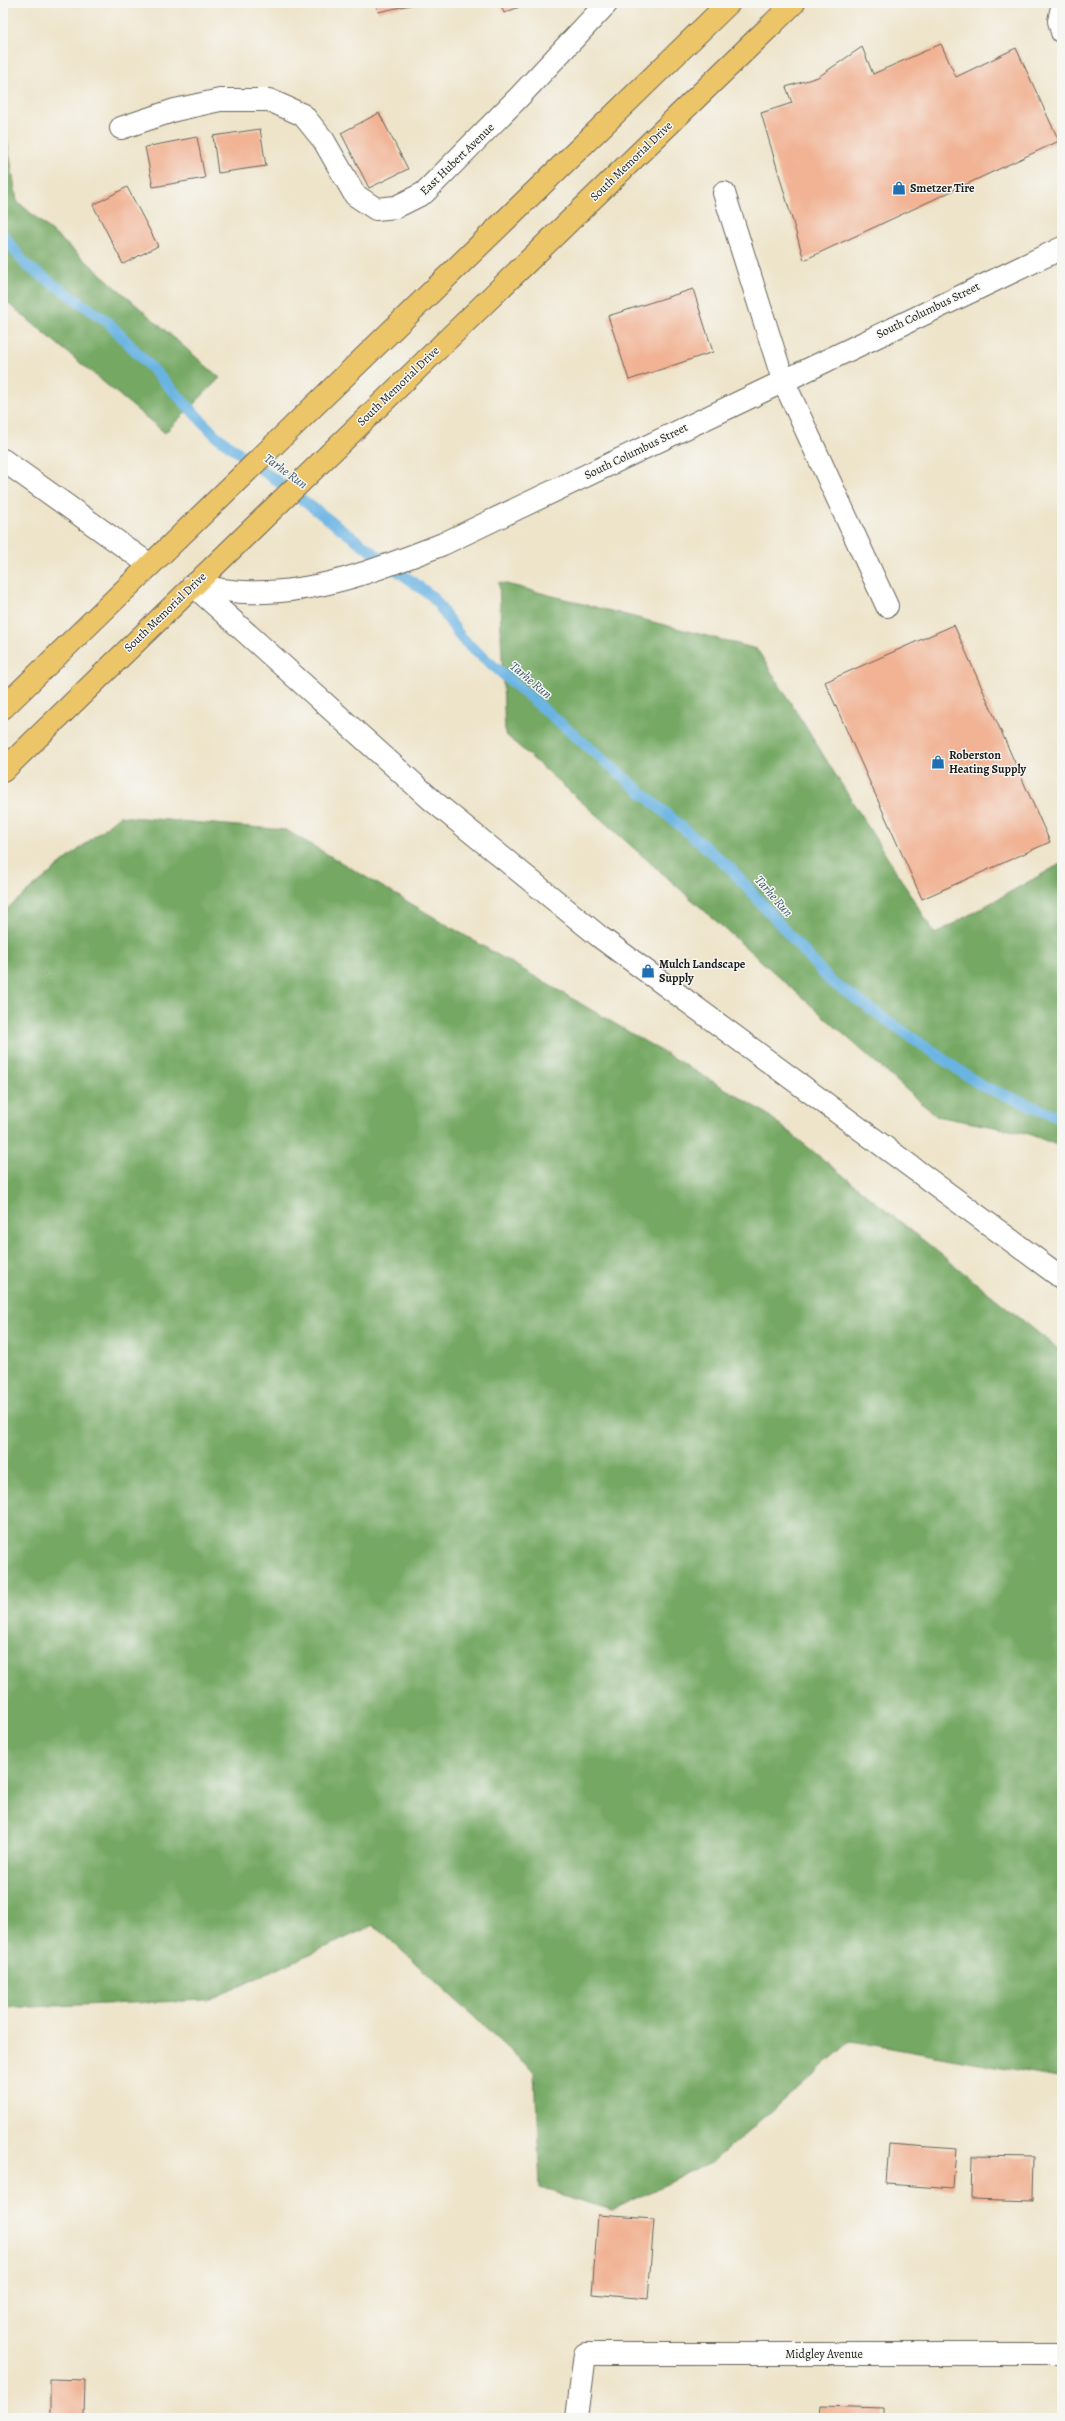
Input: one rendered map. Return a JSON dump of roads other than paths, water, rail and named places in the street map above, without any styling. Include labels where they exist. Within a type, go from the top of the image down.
[{"type":"highway","points":[[3,708],[729,3]]},
{"type":"highway","name":"South Memorial Drive","points":[[3,771],[794,3]]},
{"type":"street","name":"East Hubert Avenue","points":[[121,128],[175,110],[220,100],[269,100],[303,115],[324,141],[355,195],[376,209],[396,207],[424,193],[525,92],[607,3]]},
{"type":"street","points":[[1062,7],[1059,21],[1062,32]]},
{"type":"street","points":[[724,193],[783,380],[887,606]]},
{"type":"street","name":"South Columbus Street","points":[[193,585],[244,592],[288,590],[342,580],[415,555],[443,544],[783,380],[1062,248]]},
{"type":"street","points":[[3,460],[150,565]]},
{"type":"street","points":[[193,585],[433,801],[600,937],[1062,1278]]},
{"type":"street","name":"Midgley Avenue","points":[[577,2418],[585,2354],[1062,2354]]},
{"type":"waterway","name":"Tarhe Run","points":[[3,235],[26,265],[108,322],[215,435],[433,597],[462,639],[732,870],[829,980],[982,1086],[1062,1118]]},
{"type":"place","name":"Smetzer Tire","points":[[899,188]]},
{"type":"place","name":"Roberston Heating Supply","points":[[938,762]]},
{"type":"place","name":"Mulch Landscape Supply","points":[[648,971]]}]
